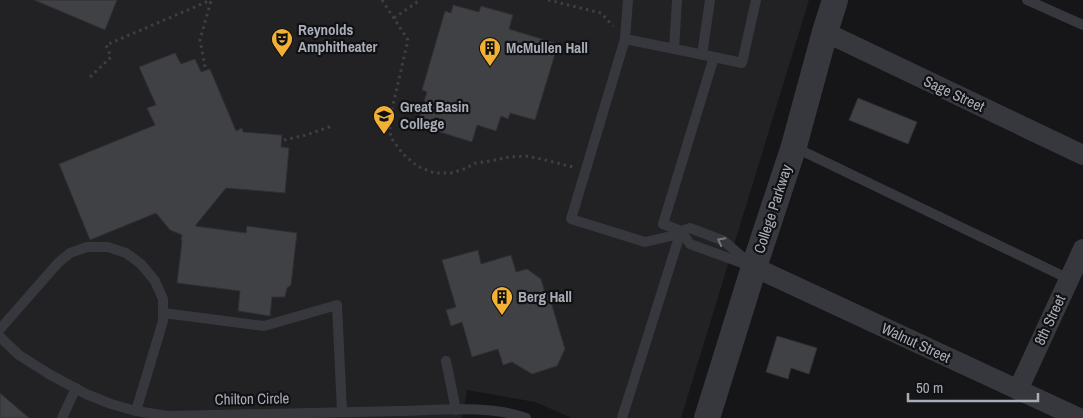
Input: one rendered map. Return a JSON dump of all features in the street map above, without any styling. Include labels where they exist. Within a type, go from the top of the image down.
[{"type":"street","name":"College Parkway","points":[[707,418],[794,146],[825,32],[836,0]]},
{"type":"street","name":"Sage Street","points":[[825,32],[1083,155]]},
{"type":"street","name":"8th Street","points":[[1018,390],[1083,249]]},
{"type":"street","name":"Walnut Street","points":[[754,267],[1079,418]]},
{"type":"lane","points":[[628,0],[625,39],[571,218],[645,242],[681,233],[690,228],[724,241],[754,267]]},
{"type":"lane","points":[[674,49],[677,0]]},
{"type":"lane","points":[[702,55],[710,0]]},
{"type":"lane","points":[[625,39],[742,63],[756,0]]},
{"type":"lane","points":[[1027,0],[1083,25]]},
{"type":"lane","points":[[714,57],[664,224],[681,233],[690,244],[754,267]]},
{"type":"lane","points":[[794,146],[1069,279]]},
{"type":"lane","points":[[622,418],[681,233]]},
{"type":"lane","points":[[0,328],[58,263],[70,253],[87,247],[108,247],[126,253],[141,264],[155,281],[163,299],[163,321],[136,411]]},
{"type":"lane","points":[[163,313],[264,326],[337,305],[342,412]]},
{"type":"lane","name":"Chilton Circle","points":[[0,337],[19,356],[86,394],[111,404],[168,417],[493,410],[526,418]]},
{"type":"lane","points":[[446,361],[456,410]]},
{"type":"lane","points":[[62,418],[76,388]]},
{"type":"path","points":[[205,67],[200,40],[211,0]]},
{"type":"path","points":[[90,77],[111,57],[106,45],[211,0]]},
{"type":"path","points":[[382,0],[408,40],[389,122],[391,138],[403,154],[417,166],[434,173],[451,173],[476,163],[526,156],[586,171]]},
{"type":"path","points":[[394,18],[420,0]]},
{"type":"path","points":[[548,0],[601,13]]},
{"type":"path","points":[[284,140],[332,126]]},
{"type":"shaded area","name":"Great Basin College","points":[[0,0],[809,0],[681,418],[572,418],[535,402],[467,390],[462,418],[0,418]]},
{"type":"building","points":[[34,0],[117,0],[105,30]]},
{"type":"building","name":"McMullen Hall","points":[[453,5],[479,12],[481,6],[513,15],[509,29],[558,44],[535,120],[510,113],[508,119],[501,116],[496,131],[477,125],[472,142],[417,125],[427,92],[422,90],[445,11],[451,13]]},
{"type":"building","points":[[175,53],[181,64],[195,59],[201,72],[210,69],[236,131],[242,128],[243,132],[282,135],[281,147],[289,148],[285,193],[226,188],[195,226],[246,233],[247,226],[297,233],[291,285],[287,288],[285,297],[272,297],[270,316],[238,311],[240,291],[177,283],[182,235],[170,230],[156,213],[90,240],[59,164],[155,125],[147,108],[156,105],[139,67]]},
{"type":"building","points":[[858,98],[917,122],[908,144],[849,120]]},
{"type":"building","name":"Berg Hall","points":[[478,250],[481,264],[511,255],[516,272],[527,269],[541,279],[545,293],[548,292],[565,349],[557,366],[532,374],[512,362],[503,365],[498,349],[472,357],[462,322],[451,326],[446,310],[456,307],[442,260]]},
{"type":"building","points":[[777,336],[817,348],[809,374],[791,368],[788,379],[766,372]]},
{"type":"building","points":[[0,393],[29,418],[0,418]]},
{"type":"place","name":"Reynolds Amphitheater","points":[[282,58]]},
{"type":"place","name":"McMullen Hall","points":[[490,67]]},
{"type":"place","name":"Great Basin College","points":[[384,135]]},
{"type":"place","name":"Berg Hall","points":[[502,316]]}]
